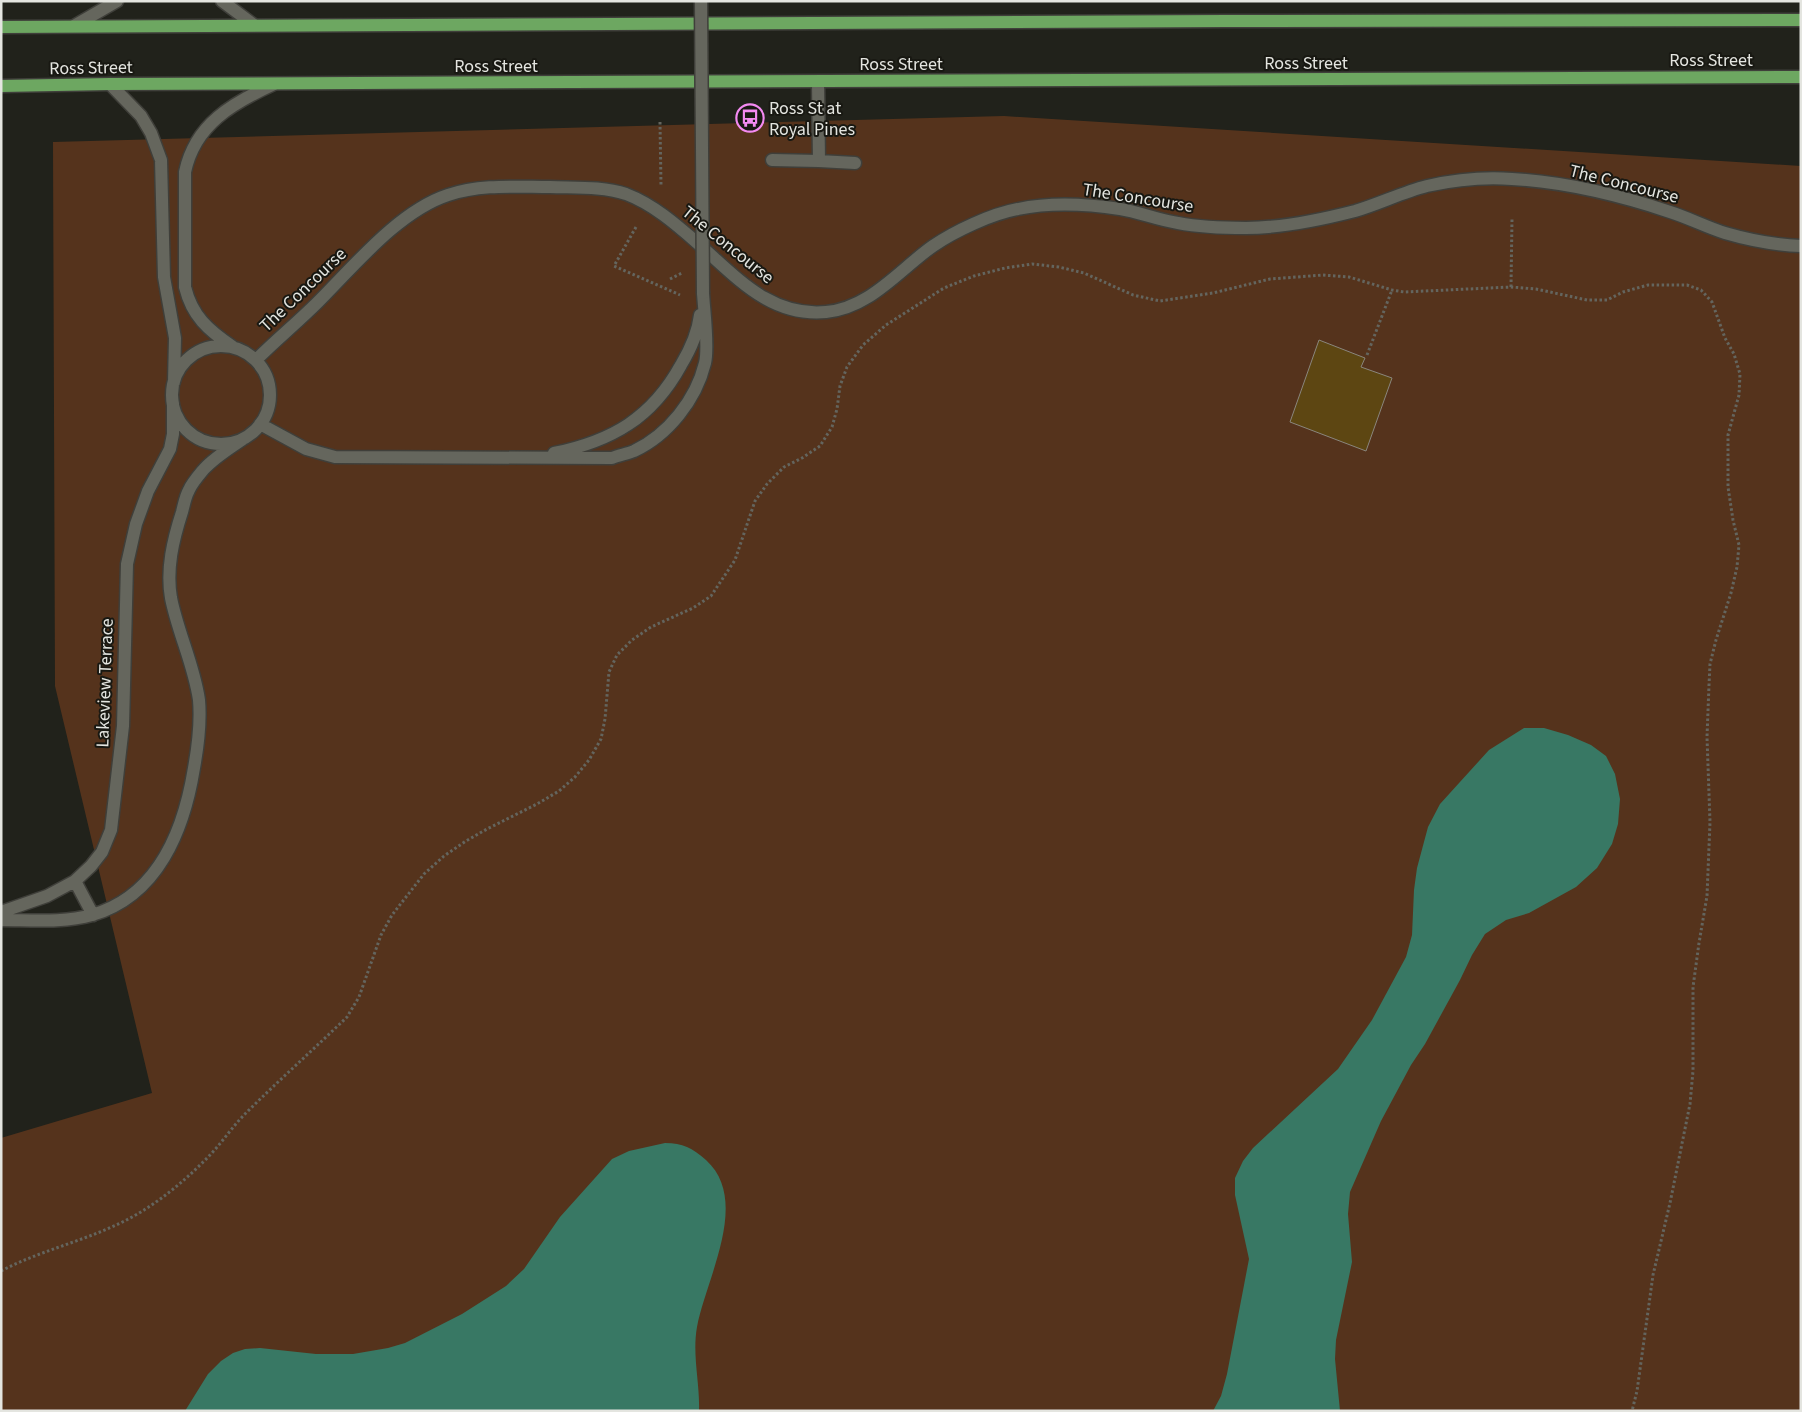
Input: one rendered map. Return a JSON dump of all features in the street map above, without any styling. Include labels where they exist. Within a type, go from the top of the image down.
[{"type":"main road","points":[[1,27],[1801,20]]},
{"type":"main road","name":"Ross Street","points":[[1,86],[1801,77]]},
{"type":"street","points":[[74,26],[117,1]]},
{"type":"street","points":[[222,1],[254,25]]},
{"type":"street","points":[[260,424],[306,449],[335,456],[539,456],[591,459],[612,458],[634,451],[658,436],[678,417],[693,393],[705,362],[701,1]]},
{"type":"street","points":[[818,82],[819,162]]},
{"type":"street","points":[[110,84],[141,116],[151,133],[161,160],[164,277],[174,338],[173,403],[180,422],[187,430],[204,441],[224,444],[243,439]]},
{"type":"street","points":[[1,920],[74,919],[93,915],[119,904],[155,871],[170,849],[190,796],[199,740],[199,703],[196,680],[171,597],[170,562],[175,534],[189,490],[205,469],[260,424],[268,409],[270,392],[266,374],[256,360],[217,336],[195,314],[189,303],[185,286],[185,172],[189,156],[203,133],[220,114],[249,96],[274,84]]},
{"type":"street","points":[[772,160],[856,163]]},
{"type":"street","name":"The Concourse","points":[[256,360],[374,246],[412,213],[432,201],[477,188],[506,186],[577,188],[602,189],[623,193],[650,205],[677,225],[756,295],[798,312],[829,312],[858,302],[879,290],[934,245],[975,224],[1015,209],[1057,204],[1120,209],[1178,223],[1244,228],[1271,227],[1300,223],[1356,210],[1427,186],[1479,179],[1512,179],[1585,188],[1670,212],[1725,233],[1783,245],[1801,246]]},
{"type":"street","points":[[539,456],[590,444],[619,431],[657,401],[672,381],[690,350],[699,321],[703,293]]},
{"type":"street","points":[[174,382],[182,365],[196,353],[214,346],[233,347]]},
{"type":"street","name":"Lakeview Terrace","points":[[1,912],[47,896],[75,881],[102,852],[111,830],[123,726],[127,564],[136,524],[148,491],[170,449],[173,434],[173,403]]},
{"type":"street","points":[[75,881],[93,915]]},
{"type":"path","points":[[660,122],[661,188]]},
{"type":"path","points":[[1511,287],[1512,220]]},
{"type":"path","points":[[636,227],[614,266],[677,294]]},
{"type":"path","points":[[1,1271],[31,1257],[77,1241],[122,1222],[144,1210],[189,1175],[211,1154],[244,1116],[347,1017],[359,997],[381,935],[407,893],[444,856],[487,829],[538,804],[559,791],[575,777],[589,760],[601,739],[605,720],[609,672],[617,655],[632,640],[651,627],[693,608],[711,596],[735,560],[755,501],[766,484],[784,467],[820,446],[832,427],[840,386],[847,367],[863,345],[886,325],[944,288],[982,274],[1032,264],[1059,267],[1084,273],[1133,295],[1160,301],[1186,298],[1270,279],[1323,275],[1349,277],[1404,292],[1511,287],[1536,289],[1587,300],[1607,300],[1623,292],[1648,286],[1687,285],[1701,290],[1712,302],[1725,338],[1734,354],[1740,374],[1739,395],[1728,435],[1728,487],[1739,545],[1731,593],[1710,664],[1708,685],[1707,728],[1710,822],[1707,896],[1694,987],[1690,1104],[1653,1275],[1637,1391],[1632,1411]]},
{"type":"path","points":[[1367,355],[1392,290]]},
{"type":"shaded area","points":[[1004,116],[1801,166],[1801,1411],[1,1411],[1,1138],[152,1093],[55,686],[53,142]]},
{"type":"shaded area","points":[[1524,728],[1544,728],[1568,735],[1591,745],[1606,756],[1615,774],[1620,799],[1618,824],[1612,844],[1597,868],[1576,887],[1529,913],[1506,920],[1485,934],[1381,1121],[1350,1192],[1348,1214],[1352,1262],[1336,1340],[1335,1359],[1340,1411],[1213,1411],[1221,1396],[1227,1374],[1249,1259],[1235,1195],[1235,1178],[1243,1161],[1253,1148],[1338,1069],[1372,1020],[1406,957],[1412,935],[1417,868],[1428,827],[1440,804],[1489,750]]},
{"type":"shaded area","points":[[665,1143],[687,1147],[706,1160],[719,1177],[725,1196],[722,1240],[697,1327],[696,1358],[699,1411],[185,1411],[208,1374],[221,1361],[233,1353],[245,1349],[260,1348],[316,1354],[353,1354],[405,1343],[462,1314],[506,1286],[524,1269],[560,1217],[612,1159],[629,1151]]},
{"type":"building","points":[[1319,340],[1365,358],[1361,367],[1392,378],[1366,451],[1290,422]]},
{"type":"place","name":"Ross St at Royal Pines","points":[[750,118]]}]
